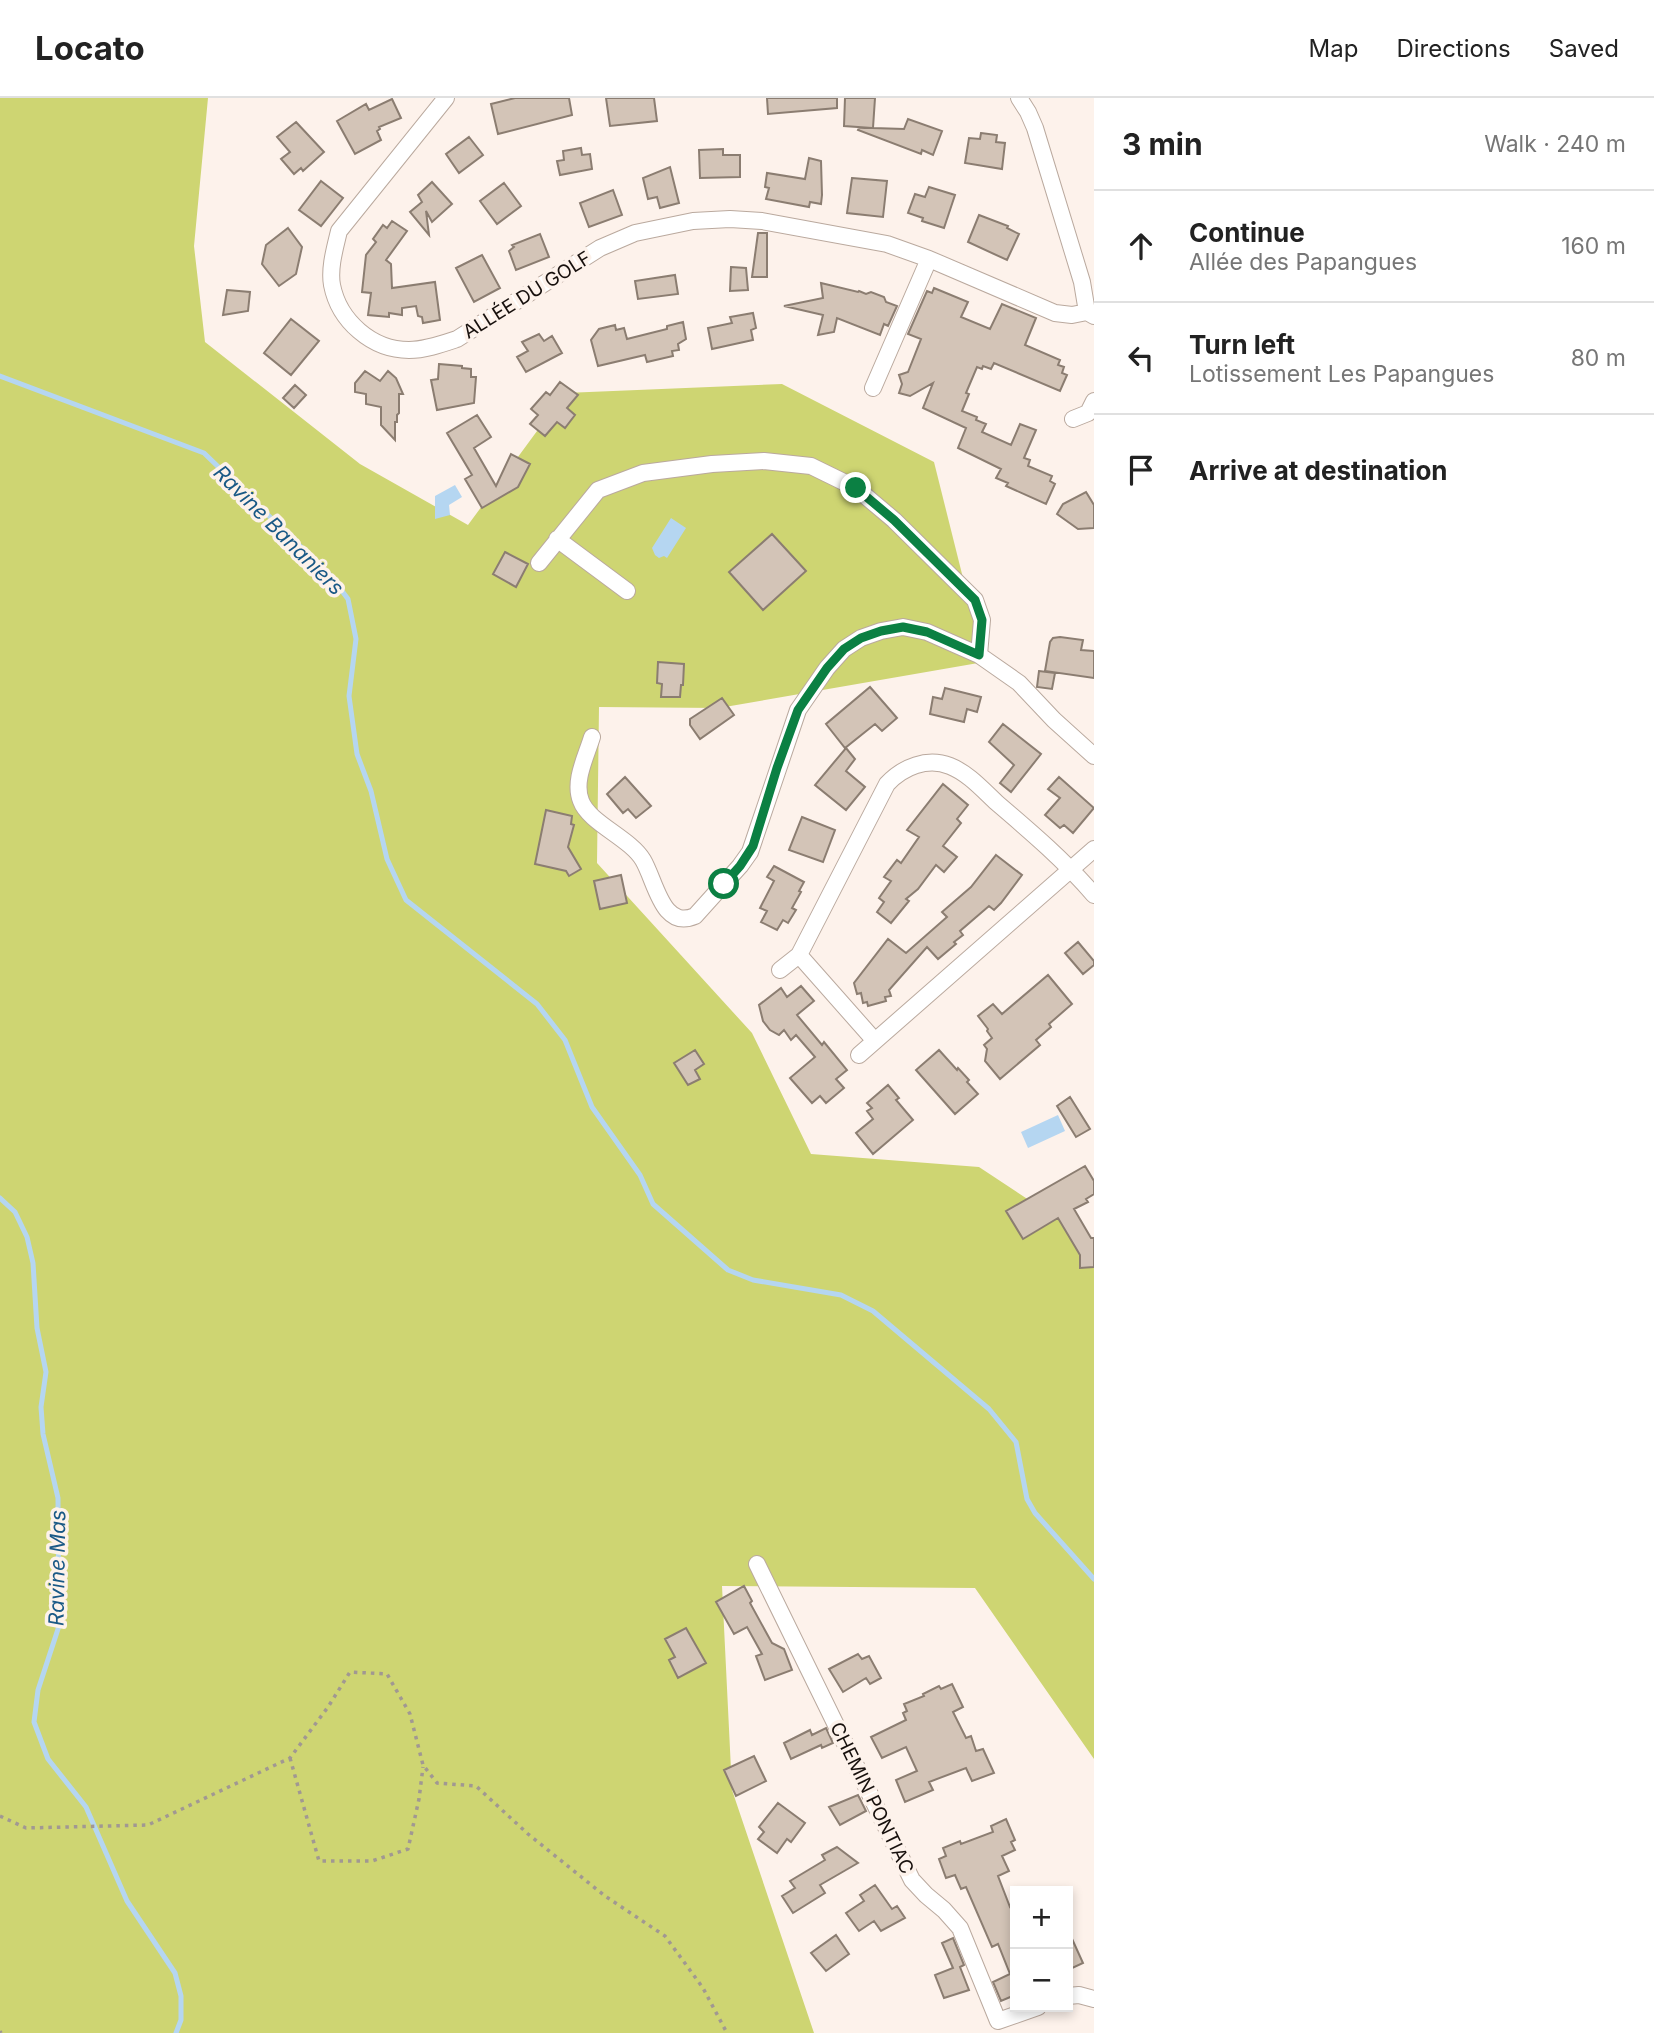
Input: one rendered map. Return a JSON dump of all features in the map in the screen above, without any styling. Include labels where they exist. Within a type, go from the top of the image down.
[{"type":"street","name":"ALLÉE DU GOLF","points":[[446,98],[339,231],[332,258],[331,284],[340,309],[356,330],[382,345],[409,350],[457,339],[600,248],[635,233],[693,221],[730,219],[762,221],[887,244],[1055,313],[1091,314],[1035,128],[1019,98]]},
{"type":"street","points":[[873,388],[929,259]]},
{"type":"street","points":[[1073,419],[1088,412],[1094,401]]},
{"type":"street","points":[[539,563],[598,490],[643,472],[764,461],[811,466],[856,488],[894,520],[975,600],[982,620],[979,655]]},
{"type":"street","points":[[557,539],[627,591]]},
{"type":"street","points":[[592,737],[579,780],[582,804],[591,815],[631,845],[642,859],[666,910],[677,918],[687,919],[695,916],[750,852],[798,710],[827,668],[844,649],[861,638],[903,627],[927,632],[979,655],[1020,683],[1054,720],[1094,755]]},
{"type":"street","points":[[780,970],[799,954],[881,794],[895,775],[922,763],[950,766],[961,772],[1072,869],[1094,895]]},
{"type":"street","points":[[859,1055],[1094,849]]},
{"type":"street","points":[[799,954],[875,1041]]},
{"type":"street","name":"CHEMIN PONTIAC","points":[[757,1564],[912,1880],[960,1928],[998,2021],[1024,2012]]},
{"type":"street","points":[[1073,1996],[1094,1999]]},
{"type":"path","points":[[0,1816],[26,1828],[148,1825],[290,1758],[351,1672],[387,1674],[410,1714],[424,1765],[437,1783],[475,1786],[528,1834],[605,1896],[664,1936],[703,1988],[727,2033]]},
{"type":"path","points":[[290,1758],[319,1861],[372,1861],[408,1849],[424,1765]]},
{"type":"green space","points":[[0,98],[208,98],[194,246],[205,342],[360,464],[468,525],[565,393],[782,384],[934,462],[984,662],[719,708],[599,707],[597,863],[752,1033],[811,1154],[979,1167],[1094,1243],[1094,1759],[975,1588],[722,1586],[732,1790],[814,2033],[0,2033]]},
{"type":"water","points":[[455,485],[462,497],[449,505],[450,515],[435,519],[435,496]]},
{"type":"water","points":[[671,518],[686,528],[667,558],[659,558],[652,548]]},
{"type":"water","points":[[1058,1115],[1065,1131],[1028,1148],[1021,1132]]},
{"type":"building","points":[[515,98],[569,98],[572,115],[498,134],[491,104]]},
{"type":"building","points":[[606,98],[654,98],[657,121],[610,126]]},
{"type":"building","points":[[767,98],[837,98],[837,108],[768,114]]},
{"type":"building","points":[[845,98],[875,98],[873,128],[904,129],[908,119],[942,131],[933,155],[922,150],[921,154],[858,130],[872,128],[844,126]]},
{"type":"building","points":[[392,99],[401,118],[379,127],[377,131],[381,140],[355,154],[337,121],[366,104],[369,110]]},
{"type":"building","points":[[296,122],[324,152],[303,171],[301,168],[294,174],[281,159],[290,152],[277,137]]},
{"type":"building","points":[[981,133],[997,135],[996,142],[1005,143],[1002,169],[965,163],[969,138],[980,139]]},
{"type":"building","points":[[469,137],[483,155],[459,173],[446,154]]},
{"type":"building","points":[[581,148],[582,155],[590,154],[592,169],[560,175],[557,161],[564,160],[563,151]]},
{"type":"building","points":[[723,149],[723,155],[740,155],[740,177],[700,178],[699,150]]},
{"type":"building","points":[[809,158],[821,161],[821,204],[810,202],[809,207],[766,199],[769,188],[765,187],[767,173],[805,179]]},
{"type":"building","points":[[670,167],[679,203],[660,208],[657,197],[648,199],[643,178]]},
{"type":"building","points":[[852,178],[887,181],[883,217],[847,213]]},
{"type":"building","points":[[321,181],[343,198],[321,226],[299,210]]},
{"type":"building","points":[[432,182],[452,204],[432,222],[426,211],[429,235],[410,212],[422,202],[418,195]]},
{"type":"building","points":[[504,183],[521,206],[497,224],[480,201]]},
{"type":"building","points":[[929,187],[955,195],[944,228],[908,213],[915,194],[925,197]]},
{"type":"building","points":[[613,190],[622,215],[589,227],[580,203]]},
{"type":"building","points":[[979,215],[1008,226],[1007,228],[1019,234],[1007,260],[968,242]]},
{"type":"building","points":[[392,221],[407,231],[386,260],[391,264],[392,288],[435,282],[440,320],[423,323],[416,306],[402,308],[402,315],[368,315],[371,293],[362,292],[366,255],[376,242],[373,239],[383,225],[387,228]]},
{"type":"building","points":[[288,228],[302,247],[296,274],[279,286],[262,264],[266,245]]},
{"type":"building","points":[[758,233],[767,233],[767,277],[752,277]]},
{"type":"building","points":[[540,234],[549,257],[516,270],[509,251],[514,247],[512,245]]},
{"type":"building","points":[[482,255],[500,288],[474,302],[456,268]]},
{"type":"building","points":[[731,267],[746,268],[748,290],[730,291]]},
{"type":"building","points":[[675,275],[678,294],[638,299],[635,281]]},
{"type":"building","points":[[821,283],[884,297],[886,302],[897,306],[888,326],[884,324],[880,335],[837,318],[834,332],[818,335],[823,315],[784,306],[823,298]]},
{"type":"building","points":[[934,288],[968,302],[961,317],[990,329],[1002,304],[1036,318],[1025,345],[1060,360],[1058,365],[1064,367],[1062,373],[1067,375],[1060,391],[994,363],[991,369],[977,367],[962,411],[986,424],[982,432],[1011,445],[1020,424],[1036,430],[1024,458],[1030,460],[1028,466],[1052,476],[1050,481],[1055,484],[1046,504],[1006,486],[1008,483],[996,478],[1001,469],[958,448],[966,428],[923,408],[933,383],[910,396],[899,393],[902,384],[899,375],[908,372],[921,339],[908,334],[927,291],[932,293]]},
{"type":"building","points":[[227,290],[250,292],[248,311],[223,315]]},
{"type":"building","points":[[753,313],[756,328],[751,330],[753,340],[712,349],[708,328],[732,323],[730,317]]},
{"type":"building","points":[[291,319],[319,341],[291,375],[264,353]]},
{"type":"building","points":[[683,322],[686,339],[678,344],[679,350],[672,351],[673,356],[647,362],[645,355],[598,366],[591,340],[599,329],[615,325],[616,330],[624,328],[627,339]]},
{"type":"building","points":[[539,334],[544,341],[552,336],[562,353],[526,372],[517,357],[528,351],[522,342]]},
{"type":"building","points":[[439,364],[471,369],[471,377],[476,377],[474,403],[437,410],[431,380],[438,379]]},
{"type":"building","points":[[365,371],[380,381],[388,371],[396,378],[403,394],[399,394],[395,440],[381,425],[381,407],[366,404],[366,394],[355,392],[355,383]]},
{"type":"building","points":[[560,382],[578,395],[567,408],[575,415],[565,428],[557,422],[545,436],[530,424],[538,415],[531,409],[546,392],[550,395]]},
{"type":"building","points":[[295,385],[306,395],[294,408],[283,398]]},
{"type":"building","points":[[477,415],[491,437],[474,448],[496,486],[511,454],[530,464],[518,487],[482,508],[465,479],[472,475],[447,433]]},
{"type":"building","points":[[1086,492],[1094,505],[1094,528],[1078,529],[1057,514],[1063,504]]},
{"type":"building","points":[[772,534],[806,571],[763,610],[729,572]]},
{"type":"building","points":[[505,552],[528,564],[516,587],[493,574]]},
{"type":"building","points":[[1053,638],[1083,640],[1081,650],[1094,651],[1094,678],[1045,671],[1050,642]]},
{"type":"building","points":[[658,662],[684,664],[680,697],[661,697],[662,684],[657,683]]},
{"type":"building","points":[[1039,671],[1055,673],[1052,689],[1037,687]]},
{"type":"building","points":[[870,687],[897,718],[882,731],[875,724],[845,748],[826,724]]},
{"type":"building","points":[[945,688],[981,697],[977,712],[967,709],[964,722],[930,714],[933,697],[942,699]]},
{"type":"building","points":[[722,698],[734,715],[700,739],[690,725],[690,719]]},
{"type":"building","points":[[1003,724],[1041,754],[1011,792],[1000,783],[1014,765],[989,742]]},
{"type":"building","points":[[846,748],[855,759],[846,771],[865,787],[846,810],[815,785]]},
{"type":"building","points":[[625,777],[651,806],[636,818],[628,809],[623,813],[607,794]]},
{"type":"building","points":[[1059,777],[1094,808],[1073,833],[1064,825],[1060,828],[1045,815],[1060,798],[1048,789]]},
{"type":"building","points":[[943,784],[968,805],[957,819],[961,823],[943,846],[957,857],[944,872],[936,865],[918,889],[906,899],[909,901],[891,923],[877,912],[884,902],[879,898],[891,881],[884,877],[897,860],[901,863],[919,837],[907,830]]},
{"type":"building","points":[[546,810],[572,816],[571,824],[574,825],[568,847],[581,869],[569,876],[566,871],[535,864]]},
{"type":"building","points":[[802,817],[835,830],[823,862],[789,850]]},
{"type":"building","points":[[996,855],[1022,875],[1001,903],[994,910],[989,906],[960,931],[963,935],[954,942],[956,944],[938,959],[927,947],[889,990],[891,996],[885,997],[886,1001],[868,1006],[867,1002],[863,1003],[861,993],[857,994],[854,983],[888,939],[906,953],[947,917],[942,912],[971,887]]},
{"type":"building","points":[[774,866],[804,882],[792,908],[796,910],[788,923],[783,920],[777,930],[761,922],[767,911],[760,908],[774,881],[767,877]]},
{"type":"building","points":[[621,875],[627,903],[600,909],[594,881]]},
{"type":"building","points":[[1078,942],[1094,961],[1094,965],[1083,974],[1065,953]]},
{"type":"building","points":[[1048,975],[1072,1004],[1049,1024],[1051,1027],[1036,1040],[1040,1045],[1000,1079],[985,1061],[987,1049],[984,1045],[992,1038],[978,1016],[993,1004],[1002,1014]]},
{"type":"building","points":[[801,986],[814,1001],[797,1015],[847,1070],[836,1079],[844,1088],[826,1103],[820,1096],[812,1103],[790,1078],[815,1057],[796,1035],[791,1040],[784,1030],[779,1035],[770,1030],[763,1021],[759,1005],[781,988],[787,997]]},
{"type":"building","points":[[695,1050],[704,1064],[695,1070],[700,1079],[688,1085],[674,1063]]},
{"type":"building","points":[[939,1050],[969,1080],[967,1082],[978,1094],[955,1114],[916,1070]]},
{"type":"building","points":[[888,1085],[899,1098],[896,1100],[913,1120],[873,1154],[856,1133],[873,1119],[867,1111],[872,1108],[867,1103]]},
{"type":"building","points":[[1070,1097],[1090,1129],[1076,1137],[1057,1106]]},
{"type":"building","points":[[1085,1166],[1094,1181],[1094,1194],[1086,1199],[1088,1202],[1074,1209],[1091,1238],[1094,1238],[1094,1267],[1080,1268],[1080,1255],[1058,1218],[1023,1239],[1006,1211]]},
{"type":"building","points":[[744,1586],[752,1601],[750,1603],[772,1643],[784,1649],[792,1670],[765,1680],[756,1656],[762,1654],[747,1627],[734,1634],[716,1602]]},
{"type":"building","points":[[686,1628],[706,1663],[678,1678],[669,1660],[675,1657],[665,1639]]},
{"type":"building","points":[[858,1654],[862,1659],[869,1656],[881,1678],[870,1684],[866,1678],[843,1692],[829,1669]]},
{"type":"building","points":[[952,1684],[963,1707],[953,1712],[966,1738],[971,1736],[976,1751],[983,1749],[994,1773],[972,1781],[966,1768],[929,1782],[933,1790],[905,1802],[896,1780],[917,1771],[906,1747],[882,1758],[871,1737],[906,1720],[903,1713],[907,1711],[904,1704],[939,1686],[941,1689]]},
{"type":"building","points":[[826,1728],[833,1743],[822,1748],[821,1745],[791,1759],[784,1743],[810,1730],[812,1735]]},
{"type":"building","points":[[754,1756],[766,1781],[736,1796],[724,1770]]},
{"type":"building","points":[[858,1795],[866,1811],[840,1825],[829,1807]]},
{"type":"building","points":[[778,1803],[805,1823],[791,1842],[787,1839],[777,1853],[758,1839],[764,1832],[759,1827]]},
{"type":"building","points":[[1006,1819],[1015,1840],[1011,1842],[1015,1850],[1002,1856],[1009,1871],[998,1876],[1010,1907],[1010,1974],[998,1944],[992,1947],[966,1887],[961,1889],[955,1875],[946,1878],[939,1859],[946,1856],[943,1848],[993,1832],[991,1826]]},
{"type":"building","points":[[837,1847],[858,1863],[820,1885],[825,1893],[793,1913],[782,1896],[795,1888],[790,1881],[825,1860],[822,1855]]},
{"type":"building","points":[[875,1885],[892,1909],[897,1906],[905,1918],[881,1931],[874,1921],[859,1931],[846,1913],[864,1901],[860,1895]]},
{"type":"building","points":[[836,1935],[849,1954],[826,1971],[811,1953]]},
{"type":"building","points":[[953,1938],[964,1965],[960,1967],[969,1990],[944,1998],[935,1975],[953,1968],[942,1943]]},
{"type":"building","points":[[1073,1941],[1083,1963],[1073,1968]]},
{"type":"building","points":[[1010,1974],[1010,1997],[1001,2001],[993,1982]]},
{"type":"waterway","name":"Ravine Bananiers","points":[[0,376],[204,453],[330,575],[348,599],[356,639],[349,696],[357,754],[371,791],[387,859],[406,900],[537,1004],[565,1040],[592,1107],[640,1175],[653,1204],[728,1270],[753,1280],[841,1295],[873,1311],[989,1409],[1016,1442],[1027,1499],[1035,1513],[1094,1579]]},
{"type":"waterway","name":"Ravine Mas","points":[[0,1198],[15,1212],[27,1237],[33,1263],[37,1328],[46,1372],[41,1407],[43,1434],[58,1498],[59,1626],[38,1690],[34,1722],[48,1759],[86,1807],[127,1901],[175,1973],[181,1996],[181,2020],[176,2033]]},
{"type":"route","points":[[724,884],[753,846],[798,710],[827,668],[844,649],[861,638],[903,627],[927,632],[979,655],[982,620],[975,600],[894,520],[856,488]]}]
